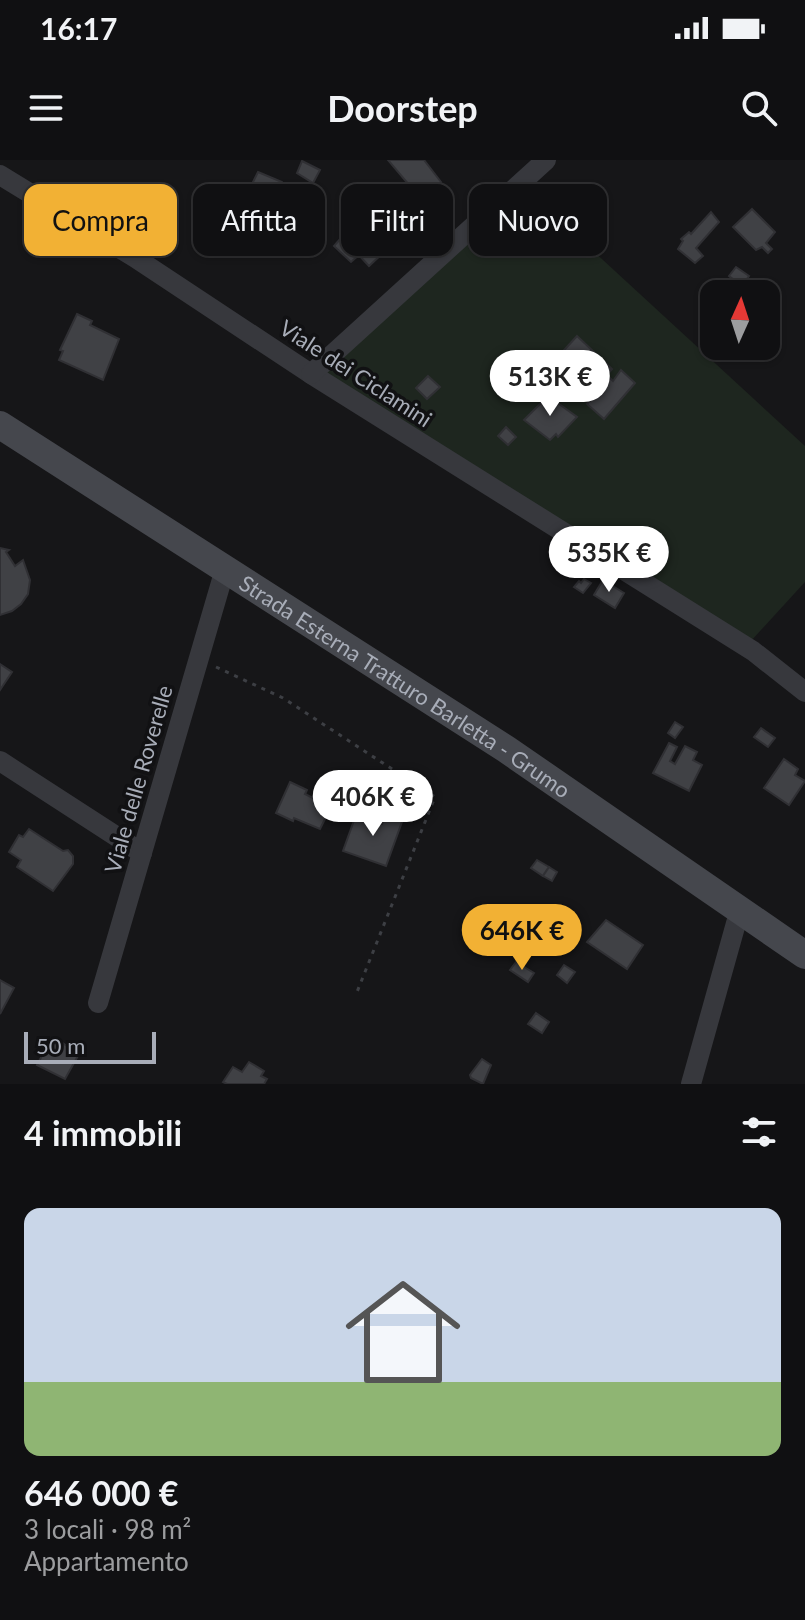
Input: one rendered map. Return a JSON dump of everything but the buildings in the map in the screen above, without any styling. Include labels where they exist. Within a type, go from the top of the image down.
[{"type":"street","points":[[311,374],[546,160]]},
{"type":"street","name":"Viale dei Ciclamini","points":[[0,175],[753,651],[805,692]]},
{"type":"street","name":"Strada Esterna Tratturo Barletta - Grumo","points":[[0,425],[506,749],[805,955]]},
{"type":"street","name":"Viale delle Roverelle","points":[[98,1003],[225,569]]},
{"type":"street","points":[[0,761],[142,853]]},
{"type":"street","points":[[691,1084],[740,909]]},
{"type":"path","points":[[198,658],[283,698],[435,797],[357,992]]},
{"type":"shaded area","points":[[469,242],[469,256],[599,256],[700,349],[700,360],[712,360],[805,446],[805,582],[750,642],[323,372]]}]
